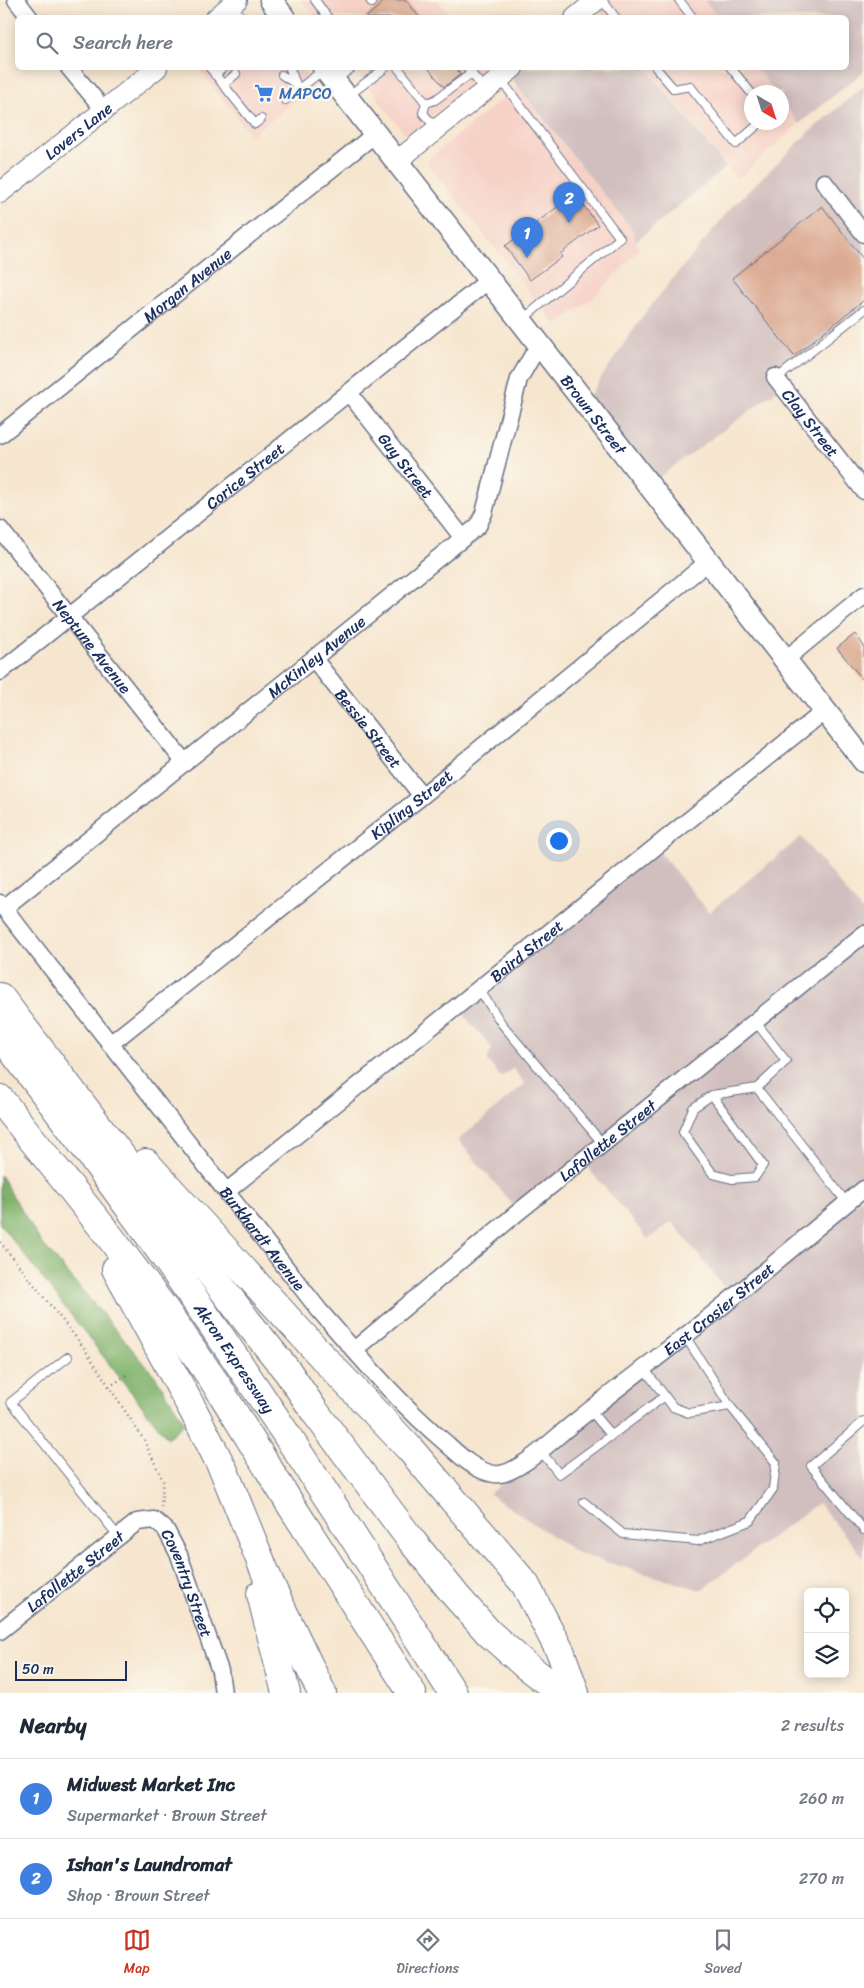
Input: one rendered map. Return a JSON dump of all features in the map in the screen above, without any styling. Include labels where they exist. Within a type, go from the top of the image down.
[{"type":"highway","points":[[0,997],[288,1372],[315,1412],[411,1540],[456,1596],[489,1633],[525,1665],[562,1693]]},
{"type":"highway","name":"Akron Expressway","points":[[0,1034],[208,1318],[334,1507],[453,1693]]},
{"type":"highway","name":"Akron Expressway","points":[[0,1098],[170,1318],[218,1387],[289,1502],[412,1693]]},
{"type":"highway","points":[[82,1105],[146,1163],[329,1364],[409,1448],[525,1584],[560,1654],[575,1693]]},
{"type":"highway","points":[[44,1153],[104,1249],[193,1410],[224,1472],[270,1584],[322,1693]]},
{"type":"highway","points":[[193,1410],[222,1474],[242,1527],[264,1604],[286,1693]]},
{"type":"main road","points":[[270,0],[282,15]]},
{"type":"main road","name":"Brown Street","points":[[336,76],[375,134],[864,761]]},
{"type":"street","points":[[16,0],[28,15]]},
{"type":"street","points":[[579,15],[597,0]]},
{"type":"street","points":[[222,15],[237,7]]},
{"type":"street","points":[[71,70],[104,110]]},
{"type":"street","name":"Lovers Lane","points":[[0,193],[154,70]]},
{"type":"street","points":[[397,161],[499,79]]},
{"type":"street","name":"Morgan Avenue","points":[[0,435],[375,134]]},
{"type":"street","points":[[824,182],[864,234]]},
{"type":"street","name":"Corice Street","points":[[0,672],[489,280]]},
{"type":"street","name":"McKinley Avenue","points":[[2,905],[184,763],[478,526],[484,513],[519,379],[539,344]]},
{"type":"street","name":"Clay Street","points":[[776,378],[864,491]]},
{"type":"street","name":"Guy Street","points":[[349,393],[463,538]]},
{"type":"street","name":"Neptune Avenue","points":[[0,528],[184,763]]},
{"type":"street","name":"Kipling Street","points":[[110,1044],[422,796],[709,561]]},
{"type":"street","points":[[786,659],[864,595]]},
{"type":"street","name":"Bessie Street","points":[[314,659],[422,796]]},
{"type":"street","name":"Baird Street","points":[[227,1191],[826,710]]},
{"type":"street","name":"Burkhardt Avenue","points":[[2,905],[319,1310],[388,1390],[421,1423],[477,1468],[489,1473],[504,1474],[515,1470],[571,1424]]},
{"type":"street","name":"Lafollette Street","points":[[354,1350],[517,1213],[864,934]]},
{"type":"street","name":"East Crosier Street","points":[[571,1424],[685,1336],[864,1189]]},
{"type":"street","name":"Lafollette Street","points":[[0,1631],[137,1522],[154,1520]]},
{"type":"street","name":"Coventry Street","points":[[154,1520],[166,1530],[179,1555],[214,1652],[220,1671],[223,1693]]},
{"type":"lane","points":[[315,0],[326,15]]},
{"type":"lane","points":[[602,0],[614,15]]},
{"type":"lane","points":[[679,0],[691,15]]},
{"type":"lane","points":[[212,70],[255,124],[261,119]]},
{"type":"lane","points":[[215,74],[220,70]]},
{"type":"lane","points":[[290,70],[298,86]]},
{"type":"lane","points":[[285,100],[298,86],[336,76],[373,70]]},
{"type":"lane","points":[[400,70],[426,103],[424,113],[437,129]]},
{"type":"lane","points":[[426,103],[435,100],[469,70],[499,79],[620,238],[521,321]]},
{"type":"lane","points":[[658,70],[674,89],[690,86],[736,144],[752,130]]},
{"type":"lane","points":[[733,70],[745,85]]},
{"type":"lane","points":[[223,85],[236,74]]},
{"type":"lane","points":[[282,75],[298,86]]},
{"type":"lane","points":[[776,378],[864,310]]},
{"type":"lane","points":[[478,989],[502,1024],[603,1144]]},
{"type":"lane","points":[[712,1095],[763,1166],[755,1177],[732,1179],[713,1174],[683,1132],[693,1108],[712,1095],[757,1088],[786,1062],[755,1021]]},
{"type":"lane","points":[[757,1088],[847,1203]]},
{"type":"lane","points":[[584,1502],[622,1534],[698,1540],[750,1521],[773,1488],[776,1463],[730,1406],[685,1336]]},
{"type":"lane","points":[[68,1357],[11,1402],[118,1536]]},
{"type":"lane","points":[[643,1367],[673,1407],[689,1413],[730,1406]]},
{"type":"lane","points":[[540,1450],[559,1474],[665,1396]]},
{"type":"lane","points":[[590,1409],[611,1435]]},
{"type":"lane","points":[[864,1421],[811,1466],[864,1530]]},
{"type":"path","points":[[0,1242],[82,1345],[144,1440],[163,1481],[161,1510],[154,1520]]},
{"type":"path","points":[[109,1386],[128,1374]]},
{"type":"shaded area","points":[[301,0],[438,0],[450,15],[313,15]]},
{"type":"shaded area","points":[[597,0],[704,0],[716,15],[602,15],[593,3]]},
{"type":"shaded area","points":[[704,0],[864,0],[864,71],[799,124],[789,110],[789,85],[769,85],[758,70],[849,70],[849,15],[716,15]]},
{"type":"shaded area","points":[[200,70],[302,70],[314,85],[251,136]]},
{"type":"shaded area","points":[[356,70],[490,70],[411,133],[405,134]]},
{"type":"shaded area","points":[[511,70],[647,70],[726,167],[636,241],[633,231],[507,73]]},
{"type":"shaded area","points":[[647,70],[758,70],[769,85],[744,85],[744,130],[789,130],[789,110],[799,124],[737,179]]},
{"type":"shaded area","points":[[864,86],[864,210],[853,219],[864,234],[864,309],[775,377],[782,387],[650,484],[585,402],[644,314],[731,208],[807,134]]},
{"type":"shaded area","points":[[517,87],[633,231],[639,250],[593,298],[556,325],[428,164],[428,159]]},
{"type":"shaded area","points":[[801,837],[864,913],[864,1189],[732,1297],[672,1222],[648,1239],[582,1161],[517,1213],[509,1200],[458,1140],[525,1084],[513,1068],[501,1077],[487,1060],[492,1048],[457,1007],[655,847],[709,912]]},
{"type":"shaded area","points":[[864,1197],[864,1558],[818,1503],[701,1590],[579,1554],[489,1494]]},
{"type":"green space","points":[[0,1175],[41,1242],[155,1376],[185,1423],[167,1438],[0,1224]]},
{"type":"building","points":[[386,0],[406,0],[418,15],[368,15]]},
{"type":"building","points":[[430,70],[457,70],[461,74],[444,87]]},
{"type":"building","points":[[575,194],[598,225],[560,254],[562,257],[530,280],[505,246]]},
{"type":"building","points":[[822,206],[864,260],[864,300],[794,356],[732,278]]},
{"type":"building","points":[[855,634],[864,646],[864,681],[837,648]]},
{"type":"place","name":"MAPCO","points":[[264,93]]},
{"type":"place","name":"Ishan's Laundromat","points":[[569,223]]},
{"type":"place","name":"Midwest Market Inc","points":[[527,258]]}]
